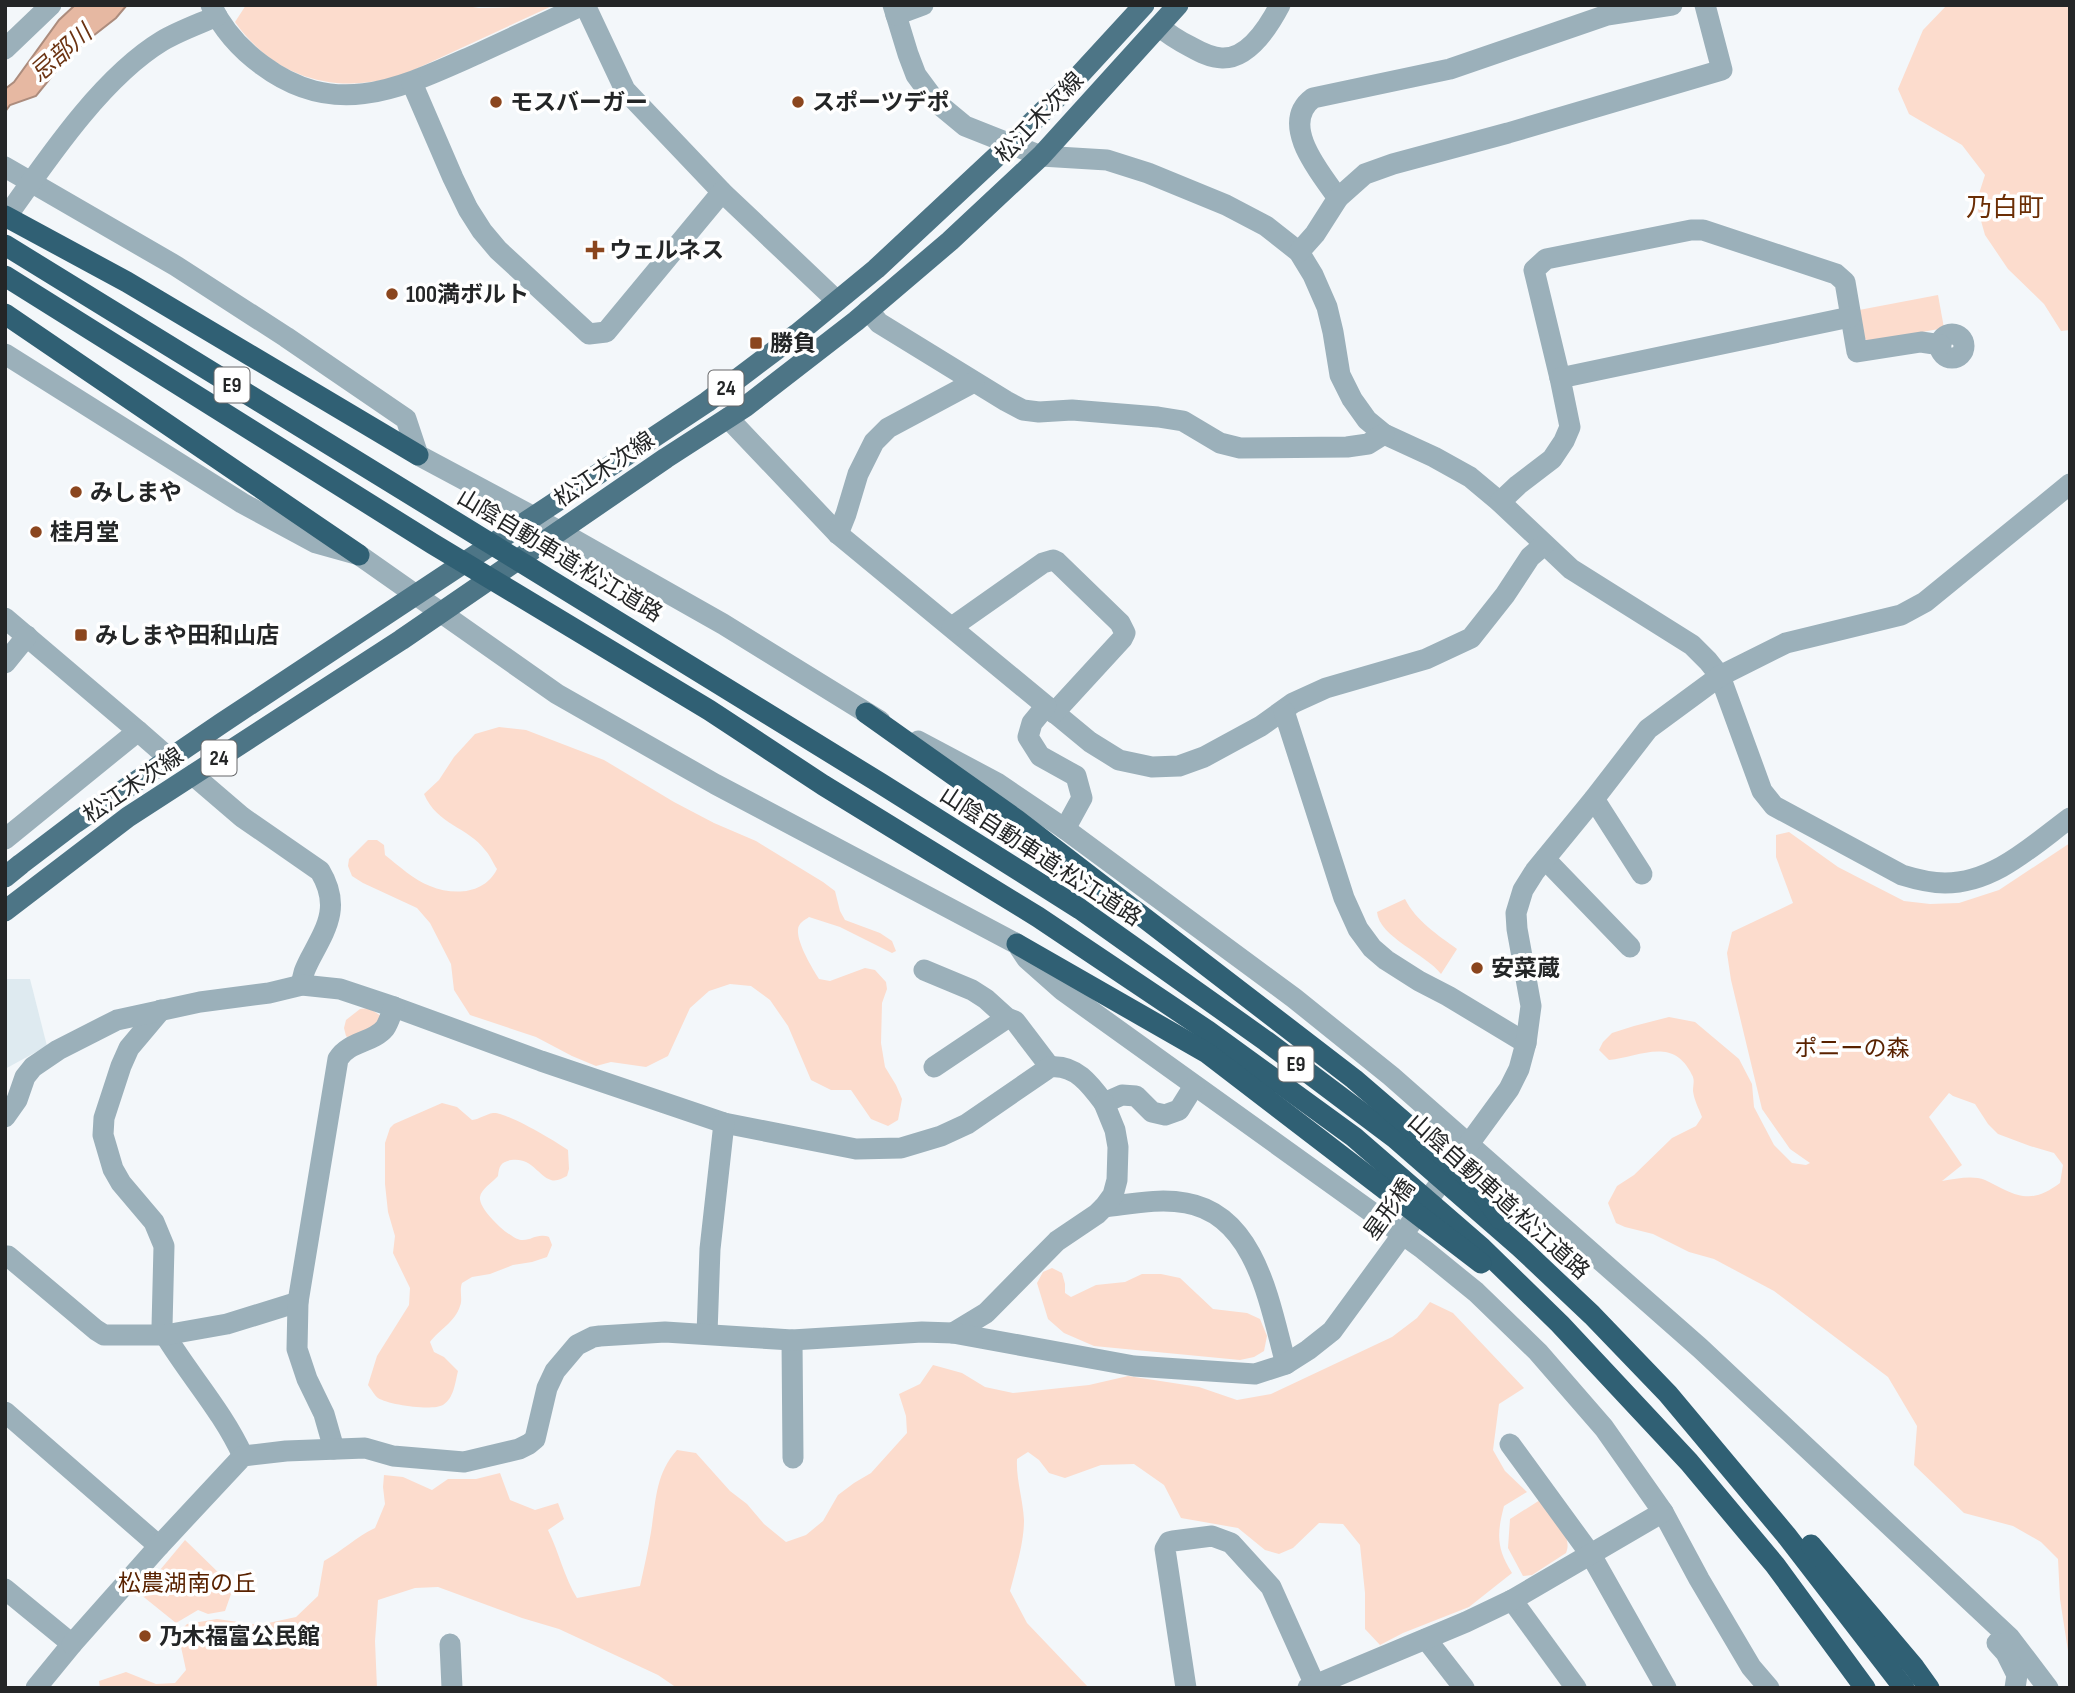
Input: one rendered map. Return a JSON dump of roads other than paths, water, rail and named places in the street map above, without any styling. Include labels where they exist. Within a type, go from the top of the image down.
[{"type":"highway","points":[[7,218],[127,282],[418,455]]},
{"type":"highway","name":"山陰自動車道;松江道路","points":[[6,246],[563,587],[1080,909],[1266,1041],[1395,1138],[1520,1247],[1592,1315],[1668,1394],[1786,1535],[1904,1688]]},
{"type":"highway","name":"E9","points":[[5,276],[433,544],[709,710],[823,785],[1038,917],[1208,1031],[1354,1137],[1482,1248],[1560,1324],[1698,1472],[1775,1565],[1865,1688]]},
{"type":"highway","points":[[5,314],[359,555]]},
{"type":"highway","points":[[866,713],[1017,820],[1354,1079],[1476,1184],[1520,1247]]},
{"type":"highway","points":[[1017,944],[1207,1053],[1560,1324]]},
{"type":"highway","points":[[1668,1394],[1772,1499],[1929,1688]]},
{"type":"main road","name":"松江木次線","points":[[5,877],[75,823],[707,402],[876,269],[1010,144],[1144,5]]},
{"type":"main road","name":"松江木次線","points":[[5,911],[128,817],[439,613],[756,399],[950,241],[1041,156],[1178,5]]},
{"type":"street","points":[[5,50],[51,5]]},
{"type":"street","points":[[7,218],[19,175],[81,117],[123,71],[164,40],[213,10],[233,40],[273,74],[294,84],[322,92],[349,95],[376,93],[412,83],[584,5],[625,90],[722,192],[837,301]]},
{"type":"street","points":[[923,5],[895,10],[908,54],[916,75],[936,102],[965,126],[1041,156],[1107,160],[1148,173],[1236,210],[1266,226],[1299,252],[1327,307],[1334,332],[1340,375],[1367,420],[1384,434],[1470,477],[1571,569],[1692,645],[1720,676],[1762,791],[1783,812],[1902,875],[1945,883],[1971,880],[2002,868],[2070,818]]},
{"type":"street","points":[[1159,26],[1171,37],[1205,55],[1223,59],[1241,53],[1252,45],[1280,5]]},
{"type":"street","points":[[1338,198],[1308,155],[1300,133],[1300,114],[1306,102],[1312,98],[1450,69],[1607,15],[1672,5]]},
{"type":"street","points":[[1299,252],[1315,234],[1338,198],[1365,174],[1722,70],[1705,5]]},
{"type":"street","points":[[412,83],[453,178],[482,231],[498,250],[589,334],[606,332],[722,192]]},
{"type":"street","points":[[19,175],[176,266],[406,419],[418,455],[723,624],[866,713],[997,783],[1065,829],[1294,998],[1391,1076],[1700,1348],[2010,1639],[2048,1688]]},
{"type":"street","points":[[1500,502],[1552,459],[1570,427],[1534,270],[1546,259],[1691,230],[1703,230],[1836,274],[1845,282],[1857,352],[1921,342],[1941,345]]},
{"type":"street","points":[[868,310],[879,323],[1023,410],[1072,410],[1183,421],[1220,443],[1240,448],[1347,447],[1368,444],[1384,434]]},
{"type":"street","points":[[1560,378],[1850,317]]},
{"type":"street","points":[[5,354],[242,503],[316,543],[359,555],[557,694],[715,784],[1017,944],[1027,959],[1062,990],[1423,1249],[1476,1292],[1538,1352],[1604,1428],[1663,1513],[1712,1601],[1752,1667],[1769,1688]]},
{"type":"street","points":[[838,534],[858,474],[874,442],[888,428],[974,382]]},
{"type":"street","points":[[728,418],[838,534],[1090,742],[1119,760],[1166,768],[1204,757],[1261,726],[1293,703],[1326,688],[1426,659],[1471,638],[1530,557],[1544,545]]},
{"type":"street","name":"星形橋","points":[[243,1456],[286,1451],[365,1448],[393,1456],[464,1462],[519,1449],[534,1439],[547,1388],[563,1359],[577,1345],[600,1336],[665,1332],[792,1340],[922,1332],[953,1334],[1133,1366],[1255,1374],[1286,1364],[1332,1331],[1509,1089],[1519,1069],[1526,1043],[1531,1006],[1517,929],[1516,913],[1523,890],[1648,729],[1720,676],[1786,643],[1900,615],[1925,602],[2070,484]]},
{"type":"street","points":[[952,627],[1043,563],[1054,561],[1120,623],[1125,633],[1122,639],[1050,710],[1031,723],[1028,737],[1040,756],[1076,776],[1082,798],[1065,829]]},
{"type":"street","points":[[5,618],[170,759]]},
{"type":"street","points":[[5,663],[27,636]]},
{"type":"street","points":[[1284,711],[1344,898],[1358,929],[1372,948],[1386,960],[1526,1043]]},
{"type":"street","points":[[5,839],[138,731]]},
{"type":"street","points":[[193,775],[242,817],[320,871],[328,884],[332,904],[327,927],[302,975],[302,985]]},
{"type":"street","points":[[1594,799],[1642,874]]},
{"type":"street","points":[[1545,859],[1630,947]]},
{"type":"street","points":[[924,970],[972,990],[1007,1018],[1015,1021],[1049,1067]]},
{"type":"street","points":[[5,1117],[18,1100],[25,1077],[33,1067],[58,1050],[117,1020],[200,1002],[269,993],[302,985],[340,989],[724,1123],[856,1149],[901,1148],[941,1136],[967,1124],[1049,1067],[1058,1066],[1076,1072],[1104,1103],[1115,1130],[1119,1164],[1113,1195],[1104,1207],[1057,1241],[986,1313],[953,1334]]},
{"type":"street","points":[[334,1449],[324,1414],[307,1379],[297,1349],[298,1302],[338,1059],[348,1048],[383,1031],[394,1007]]},
{"type":"street","points":[[36,1688],[159,1546],[243,1456],[223,1418],[165,1335],[162,1327],[164,1246],[154,1222],[121,1183],[113,1169],[103,1135],[104,1118],[129,1048],[160,1010]]},
{"type":"street","points":[[934,1067],[1007,1018]]},
{"type":"street","points":[[1104,1103],[1122,1095],[1136,1096],[1152,1112],[1165,1115],[1180,1110],[1194,1086]]},
{"type":"street","points":[[707,1334],[710,1249],[724,1123]]},
{"type":"street","points":[[1104,1207],[1170,1201],[1188,1203],[1202,1207],[1234,1229],[1261,1276],[1286,1364]]},
{"type":"street","points":[[6,1256],[104,1335],[165,1335],[249,1318],[298,1302]]},
{"type":"street","points":[[792,1340],[793,1458]]},
{"type":"street","points":[[5,1412],[159,1546]]},
{"type":"street","points":[[1510,1444],[1591,1555],[1666,1688]]},
{"type":"street","points":[[1186,1688],[1165,1549],[1169,1542],[1212,1536],[1231,1544],[1271,1587],[1324,1684],[1513,1600],[1663,1513]]},
{"type":"street","points":[[1941,1574],[1972,1616],[2006,1653],[2017,1675],[2015,1688]]},
{"type":"street","points":[[5,1589],[72,1644]]},
{"type":"street","points":[[1513,1600],[1576,1688]]},
{"type":"street","points":[[1426,1639],[1464,1688]]},
{"type":"street","points":[[450,1644],[452,1688]]},
{"type":"water","name":"忌部川","points":[[75,5],[127,5],[116,18],[70,54],[36,96],[10,105],[5,112],[5,89],[14,82],[59,20]]},
{"type":"place","name":"モスバーガー","points":[[496,102]]},
{"type":"place","name":"スポーツデポ","points":[[798,102]]},
{"type":"place","name":"ウェルネス","points":[[595,250]]},
{"type":"place","name":"100満ボルト","points":[[392,294]]},
{"type":"place","name":"勝負","points":[[756,343]]},
{"type":"place","name":"みしまや","points":[[76,492]]},
{"type":"place","name":"桂月堂","points":[[36,532]]},
{"type":"place","name":"みしまや田和山店","points":[[81,635]]},
{"type":"place","name":"安菜蔵","points":[[1477,968]]},
{"type":"place","name":"乃木福富公民館","points":[[145,1636]]},
{"type":"district","name":"乃白町","points":[[2005,207]]},
{"type":"park label","name":"ポニーの森","points":[[1852,1048]]},
{"type":"park label","name":"松農湖南の丘","points":[[187,1583]]}]
